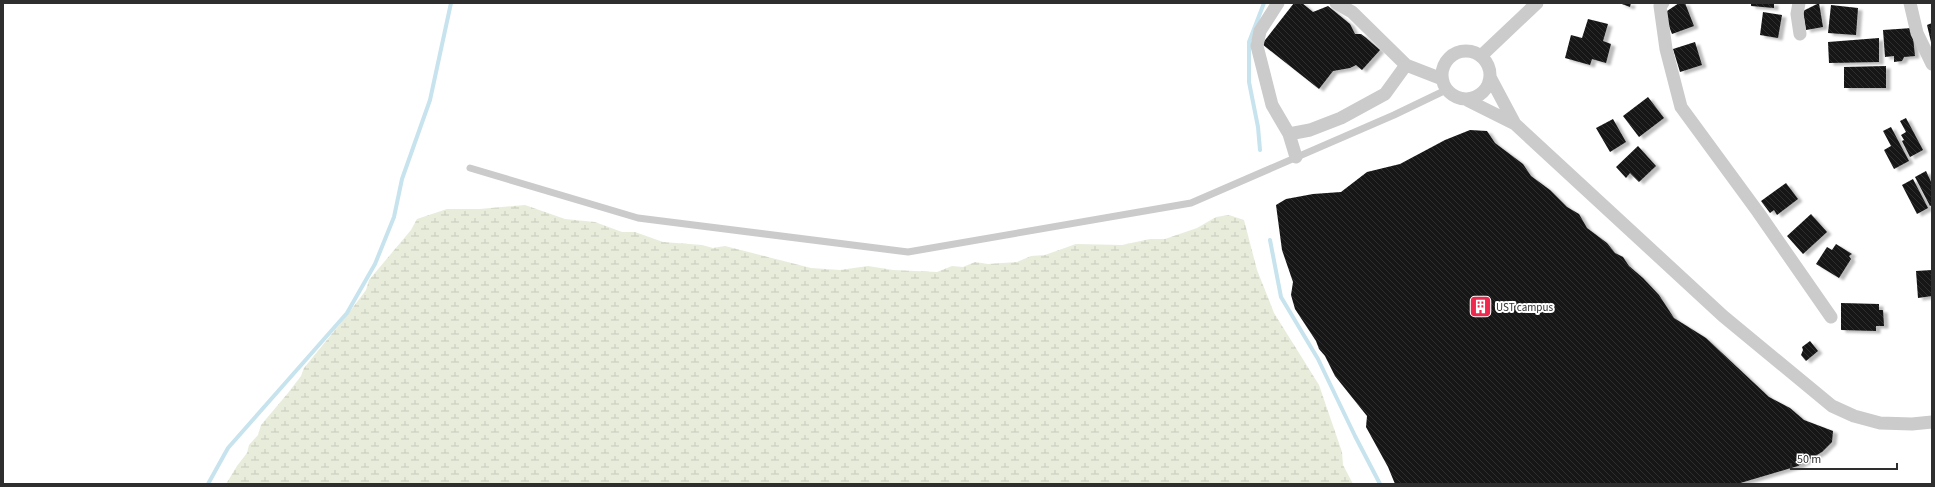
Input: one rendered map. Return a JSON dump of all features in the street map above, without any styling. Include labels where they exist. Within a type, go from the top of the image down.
[{"type":"street","points":[[1278,3],[1260,30],[1257,46],[1272,106],[1289,134],[1296,158]]},
{"type":"street","points":[[1336,3],[1352,12],[1406,65],[1444,84],[1455,97],[1467,100],[1515,124],[1723,316],[1832,406],[1854,416],[1880,423],[1912,424],[1932,422]]},
{"type":"street","points":[[1481,56],[1537,3]]},
{"type":"street","points":[[1663,3],[1660,6],[1666,49],[1681,107],[1758,212],[1831,317]]},
{"type":"street","points":[[1799,3],[1797,14],[1800,34]]},
{"type":"street","points":[[1910,3],[1917,33],[1932,64]]},
{"type":"street","points":[[1444,84],[1443,67],[1449,58],[1454,54],[1471,51],[1481,56],[1488,66],[1490,77],[1515,124]]},
{"type":"street","points":[[1289,134],[1310,130],[1341,118],[1384,94],[1406,65]]},
{"type":"street","points":[[1467,100],[1478,96],[1486,89],[1490,77]]},
{"type":"lane","points":[[470,168],[638,218],[908,252],[1191,203],[1394,115],[1444,84]]},
{"type":"green space","points":[[525,205],[565,219],[595,222],[622,232],[635,232],[663,242],[702,245],[713,248],[725,246],[811,268],[840,270],[868,266],[893,270],[937,272],[952,266],[963,267],[975,262],[988,264],[1017,262],[1031,256],[1045,255],[1076,244],[1122,245],[1150,239],[1165,239],[1197,228],[1216,217],[1229,215],[1244,220],[1257,270],[1274,313],[1319,385],[1342,452],[1343,465],[1353,484],[226,484],[247,453],[249,445],[258,435],[261,425],[288,393],[301,376],[304,368],[348,314],[366,290],[369,280],[411,230],[417,219],[447,209],[480,209]]},
{"type":"building","points":[[1294,3],[1302,3],[1313,12],[1328,6],[1350,24],[1355,34],[1361,34],[1380,50],[1362,70],[1356,65],[1350,68],[1333,71],[1319,89],[1262,44]]},
{"type":"building","points":[[1619,3],[1631,3],[1630,7]]},
{"type":"building","points":[[1679,3],[1685,3],[1694,26],[1672,34],[1664,13]]},
{"type":"building","points":[[1751,3],[1774,3],[1774,8],[1751,6]]},
{"type":"building","points":[[1819,3],[1823,27],[1806,30],[1803,11]]},
{"type":"building","points":[[1831,5],[1858,8],[1856,35],[1828,33]]},
{"type":"building","points":[[1763,12],[1782,15],[1778,38],[1760,35]]},
{"type":"building","points":[[1588,19],[1608,24],[1603,41],[1611,44],[1606,63],[1592,59],[1590,65],[1565,58],[1571,35],[1582,38]]},
{"type":"building","points":[[1932,23],[1932,42],[1931,42],[1927,25]]},
{"type":"building","points":[[1912,28],[1915,56],[1904,57],[1902,61],[1894,62],[1894,56],[1885,57],[1883,30]]},
{"type":"building","points":[[1879,38],[1879,62],[1829,63],[1828,42]]},
{"type":"building","points":[[1695,42],[1702,65],[1680,72],[1673,49]]},
{"type":"building","points":[[1886,66],[1886,88],[1844,88],[1844,67]]},
{"type":"building","points":[[1648,97],[1664,118],[1639,137],[1623,116]]},
{"type":"building","points":[[1906,118],[1923,150],[1910,157],[1902,141],[1904,140],[1901,135],[1906,132],[1900,121]]},
{"type":"building","points":[[1613,119],[1626,142],[1610,152],[1596,128]]},
{"type":"building","points":[[1891,127],[1909,161],[1894,169],[1884,150],[1891,146],[1883,131]]},
{"type":"building","name":"UST campus","points":[[1470,130],[1487,131],[1495,143],[1523,164],[1531,176],[1550,190],[1567,207],[1579,214],[1587,228],[1607,243],[1615,253],[1623,257],[1629,266],[1659,295],[1674,318],[1706,338],[1769,397],[1790,408],[1804,420],[1833,431],[1832,442],[1822,452],[1798,466],[1737,484],[1395,484],[1388,467],[1366,427],[1367,416],[1335,376],[1325,356],[1319,349],[1316,341],[1295,309],[1291,295],[1293,282],[1282,250],[1276,205],[1286,199],[1313,194],[1341,192],[1367,172],[1400,164],[1445,140]]},
{"type":"building","points":[[1638,146],[1656,166],[1639,182],[1630,173],[1626,178],[1616,167]]},
{"type":"building","points":[[1926,171],[1932,184],[1932,205],[1930,206],[1915,177]]},
{"type":"building","points":[[1913,179],[1928,208],[1917,214],[1902,185]]},
{"type":"building","points":[[1786,183],[1798,199],[1777,215],[1774,210],[1770,213],[1761,201]]},
{"type":"building","points":[[1811,214],[1827,232],[1803,254],[1787,236]]},
{"type":"building","points":[[1836,244],[1852,254],[1849,256],[1851,259],[1839,278],[1816,264],[1827,247],[1832,250]]},
{"type":"building","points":[[1932,270],[1932,296],[1918,298],[1916,271]]},
{"type":"building","points":[[1841,303],[1879,304],[1879,310],[1883,310],[1884,326],[1876,326],[1876,331],[1841,330]]},
{"type":"building","points":[[1810,341],[1818,351],[1806,361],[1801,355],[1803,350],[1802,347]]},
{"type":"waterway","points":[[208,484],[228,448],[347,313],[375,264],[394,217],[402,179],[430,100],[451,3]]},
{"type":"waterway","points":[[1260,150],[1258,127],[1249,82],[1249,42],[1264,3]]},
{"type":"waterway","points":[[1270,240],[1281,297],[1318,359],[1380,484]]},
{"type":"place","name":"UST campus","points":[[1481,307]]}]
